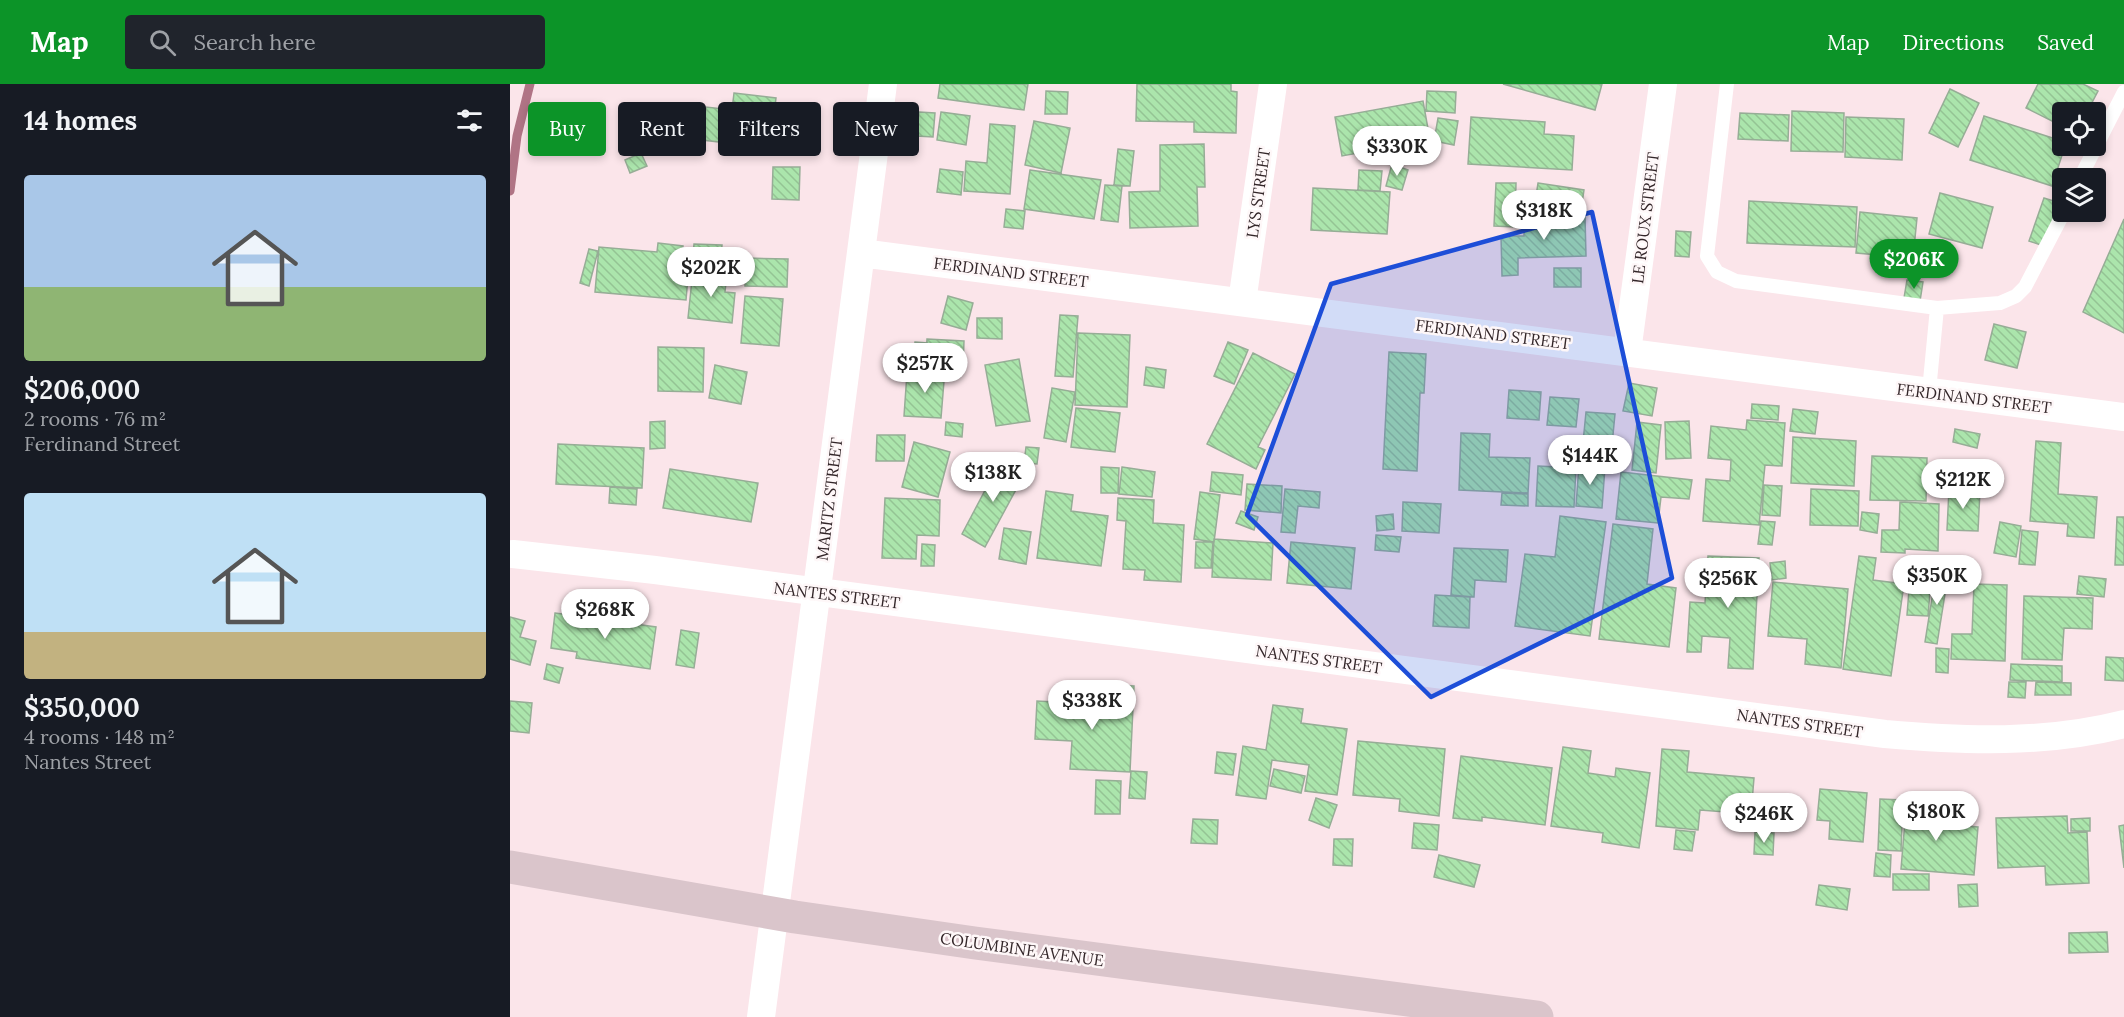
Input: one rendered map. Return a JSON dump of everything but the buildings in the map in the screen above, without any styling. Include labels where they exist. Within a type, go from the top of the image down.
[{"type":"main road","name":"COLUMBINE AVENUE","points":[[510,867],[776,914],[1537,1017]]},
{"type":"street","name":"MARITZ STREET","points":[[761,1017],[883,84]]},
{"type":"street","name":"LYS STREET","points":[[1242,302],[1273,84]]},
{"type":"street","name":"LE ROUX STREET","points":[[1628,352],[1663,84]]},
{"type":"street","name":"FERDINAND STREET","points":[[861,253],[2124,417]]},
{"type":"street","name":"NANTES STREET","points":[[513,554],[655,570],[1885,734],[1973,740],[2018,739],[2064,735],[2124,724]]},
{"type":"lane","points":[[1727,84],[1707,256],[1718,272],[1736,281],[1937,308],[2000,303],[2016,296],[2025,287],[2059,222]]},
{"type":"lane","points":[[2085,168],[2124,92]]},
{"type":"lane","points":[[1929,391],[1937,308]]},
{"type":"highlighted area","points":[[1592,212],[1672,578],[1431,697],[1247,515],[1331,284]]},
{"type":"waterway","points":[[510,191],[517,136],[530,84]]}]
